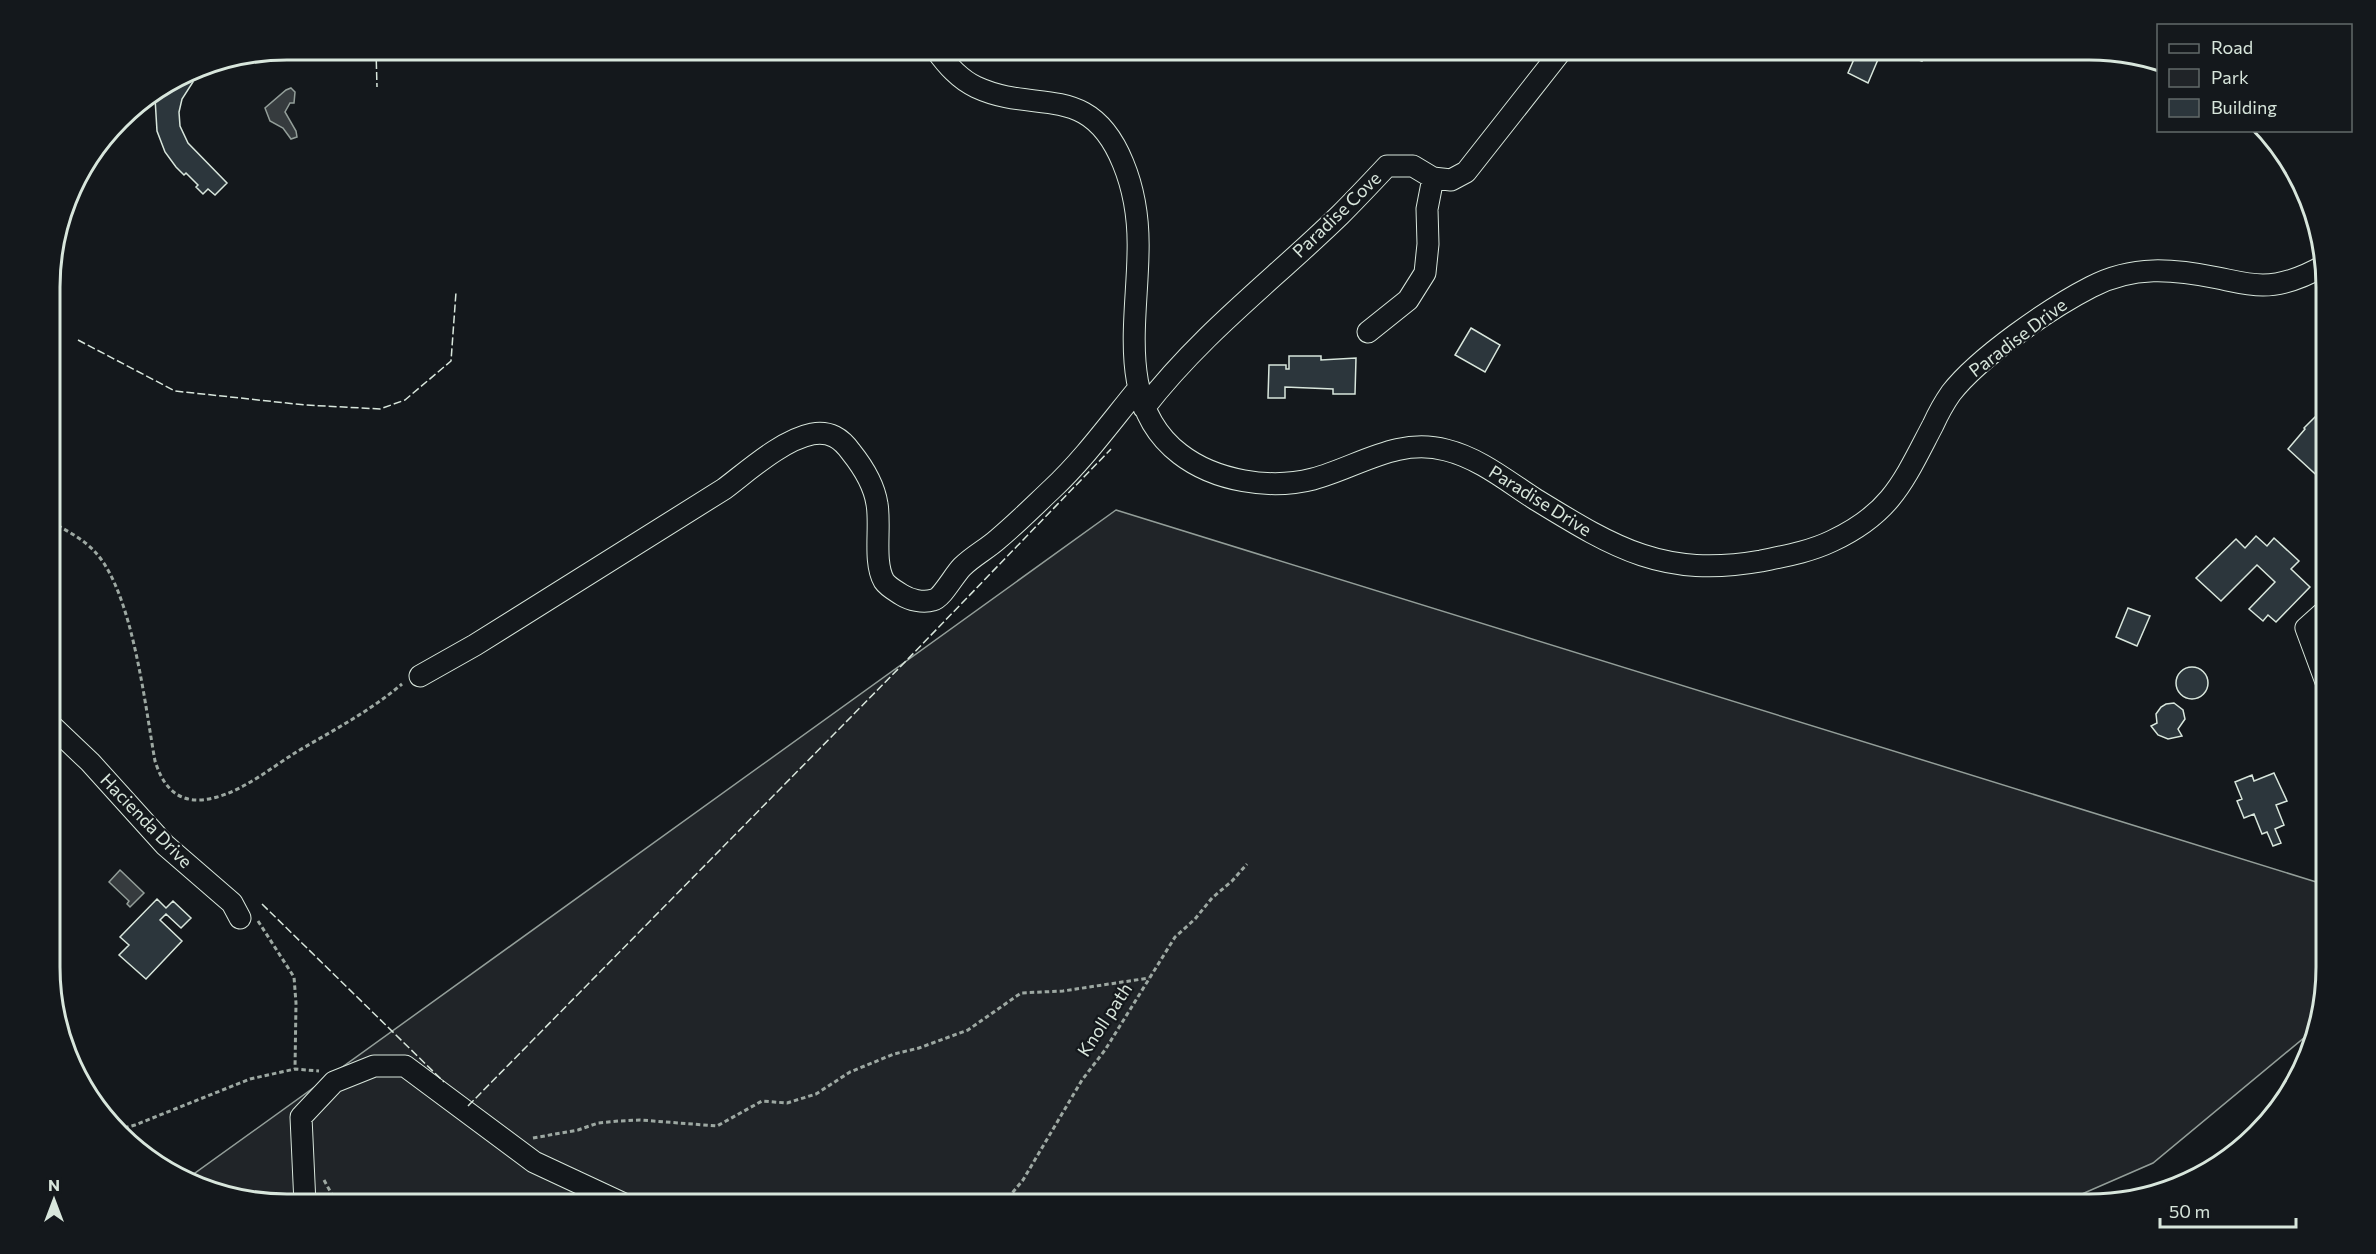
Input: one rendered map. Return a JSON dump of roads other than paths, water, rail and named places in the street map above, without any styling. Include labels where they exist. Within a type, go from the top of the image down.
[{"type":"street","name":"Paradise Drive","points":[[944,60],[971,85],[992,93],[1066,105],[1085,113],[1112,141],[1122,160],[1135,202],[1138,248],[1134,367],[1141,399],[1164,440],[1179,454],[1196,465],[1235,479],[1284,483],[1313,479],[1398,448],[1422,446],[1445,449],[1479,464],[1586,530],[1622,549],[1643,557],[1684,566],[1745,563],[1804,552],[1826,544],[1863,524],[1880,510],[1900,486],[1950,395],[1965,378],[1998,349],[2096,284],[2132,272],[2153,269],[2174,270],[2244,284],[2266,285],[2306,276],[2316,270]]},
{"type":"street","points":[[1368,332],[1408,300],[1425,273],[1428,244],[1427,209],[1433,178],[1451,180],[1466,172],[1554,60]]},
{"type":"street","name":"Paradise Cove","points":[[420,676],[475,645],[724,489],[759,462],[791,442],[811,434],[826,433],[844,442],[867,475],[877,504],[881,573],[885,583],[906,597],[921,601],[933,600],[939,597],[964,565],[997,540],[1054,487],[1141,399],[1165,381],[1202,341],[1340,215],[1388,166],[1413,166],[1433,178]]},
{"type":"street","points":[[2316,619],[2306,628],[2316,655]]},
{"type":"street","name":"Hacienda Drive","points":[[60,734],[90,762],[165,845],[248,917]]},
{"type":"street","points":[[305,1194],[301,1117],[334,1082],[374,1066],[405,1066],[534,1162],[603,1194]]}]
